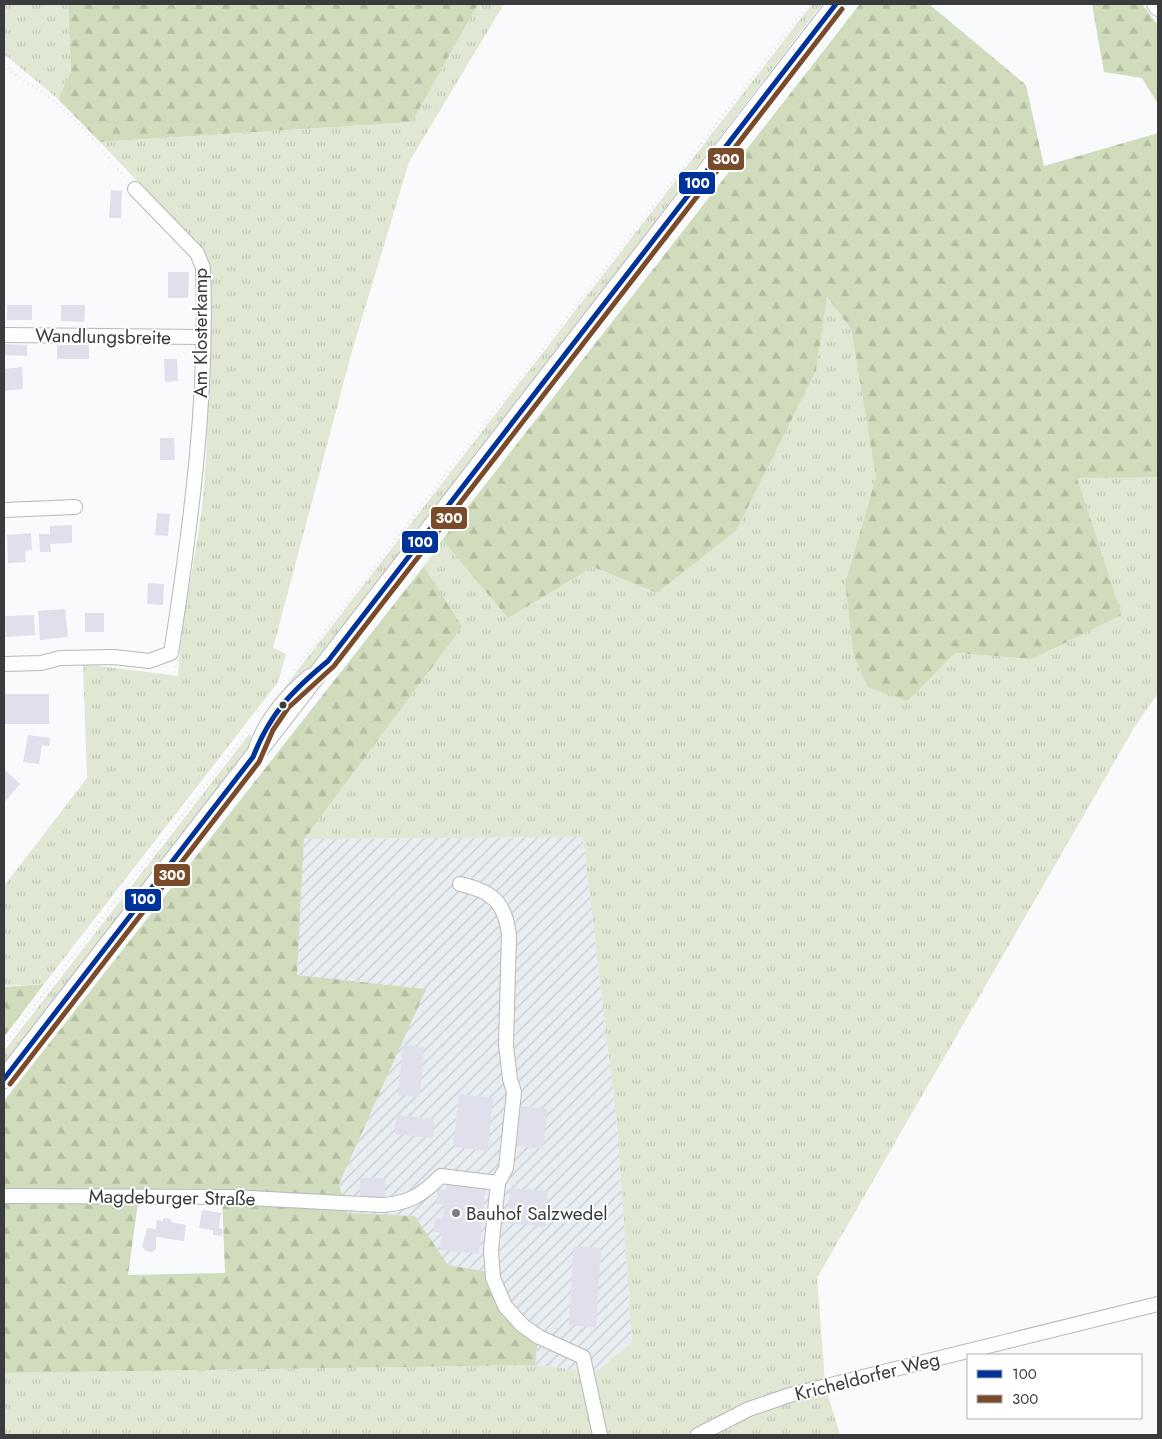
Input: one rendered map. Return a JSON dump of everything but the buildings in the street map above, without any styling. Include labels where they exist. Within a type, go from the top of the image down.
[{"type":"main road","points":[[4,1079],[836,4]]},
{"type":"street","name":"Am Klosterkamp","points":[[135,189],[201,259],[204,277],[200,406],[188,543],[171,653]]},
{"type":"street","name":"Wandlungsbreite","points":[[4,335],[203,337]]},
{"type":"street","points":[[4,510],[75,507]]},
{"type":"street","points":[[4,664],[41,663],[60,658],[114,657],[149,661],[171,653]]},
{"type":"street","points":[[460,884],[475,887],[491,895],[502,907],[507,921],[506,1044],[514,1092],[506,1168],[498,1183],[491,1250],[493,1278],[499,1296],[514,1317],[531,1332],[584,1357],[600,1435]]},
{"type":"street","name":"Magdeburger Straße","points":[[4,1196],[231,1197],[340,1202],[359,1205],[401,1204],[416,1196],[441,1176],[498,1183]]},
{"type":"street","name":"Kricheldorfer Weg","points":[[698,1435],[749,1409],[790,1395],[1158,1304]]},
{"type":"path","points":[[292,674],[809,4]]},
{"type":"path","points":[[4,65],[28,85],[53,100],[98,144],[135,189]]},
{"type":"path","points":[[171,653],[177,670],[191,679],[221,707],[229,707],[240,698],[261,714]]},
{"type":"path","points":[[4,1045],[249,730]]},
{"type":"shaded area","points":[[583,837],[617,1126],[632,1342],[597,1372],[535,1365],[538,1339],[488,1272],[448,1265],[415,1216],[347,1214],[339,1184],[425,989],[297,975],[304,839]]},
{"type":"green space","points":[[4,4],[68,4],[71,71],[58,99],[4,54]]},
{"type":"green space","points":[[68,4],[478,4],[412,122],[100,142],[58,99],[71,71]]},
{"type":"green space","points":[[478,4],[504,4],[409,162],[352,351],[273,648],[286,654],[278,682],[44,984],[4,986],[4,886],[87,778],[83,664],[178,676],[182,633],[202,507],[207,443],[207,411],[202,249],[100,142],[412,122]]},
{"type":"green space","points":[[812,4],[822,4],[315,665],[287,691],[284,688]]},
{"type":"green space","points":[[860,4],[929,4],[1026,85],[1044,166],[1158,133],[1158,477],[1077,478],[1122,615],[1032,659],[955,653],[908,701],[868,687],[854,656],[845,583],[876,477],[851,329],[827,297],[816,371],[736,531],[657,593],[593,567],[508,618],[442,540]]},
{"type":"green space","points":[[1092,4],[1142,4],[1158,25],[1158,104],[1142,78],[1104,72]]},
{"type":"green space","points":[[826,296],[851,329],[876,477],[845,583],[908,701],[955,653],[1032,659],[1122,615],[1076,477],[1158,477],[1158,693],[1134,728],[817,1278],[825,1382],[762,1409],[827,1392],[840,1435],[4,1435],[4,1373],[535,1365],[596,1372],[632,1342],[617,1126],[583,837],[304,839],[461,627],[424,566],[442,540],[508,618],[593,567],[657,593],[736,531],[816,371]]},
{"type":"green space","points":[[424,566],[462,627],[304,839],[297,975],[426,989],[339,1184],[347,1213],[415,1216],[448,1265],[488,1272],[493,1287],[538,1339],[535,1365],[4,1373],[4,1101]],"holes":[[[222,1194],[225,1273],[128,1275],[139,1195]]]},
{"type":"green space","points":[[250,733],[253,744],[4,1066],[4,1051]]},
{"type":"green space","points":[[44,984],[4,1037],[4,987]]},
{"type":"transit line","name":"100","points":[[4,1079],[253,757],[267,728],[284,703],[328,661],[836,4]]},
{"type":"transit line","name":"300","points":[[10,1084],[259,762],[273,730],[288,708],[334,666],[842,9]]},
{"type":"place","name":"Bauhof Salzwedel","points":[[456,1213]]}]
